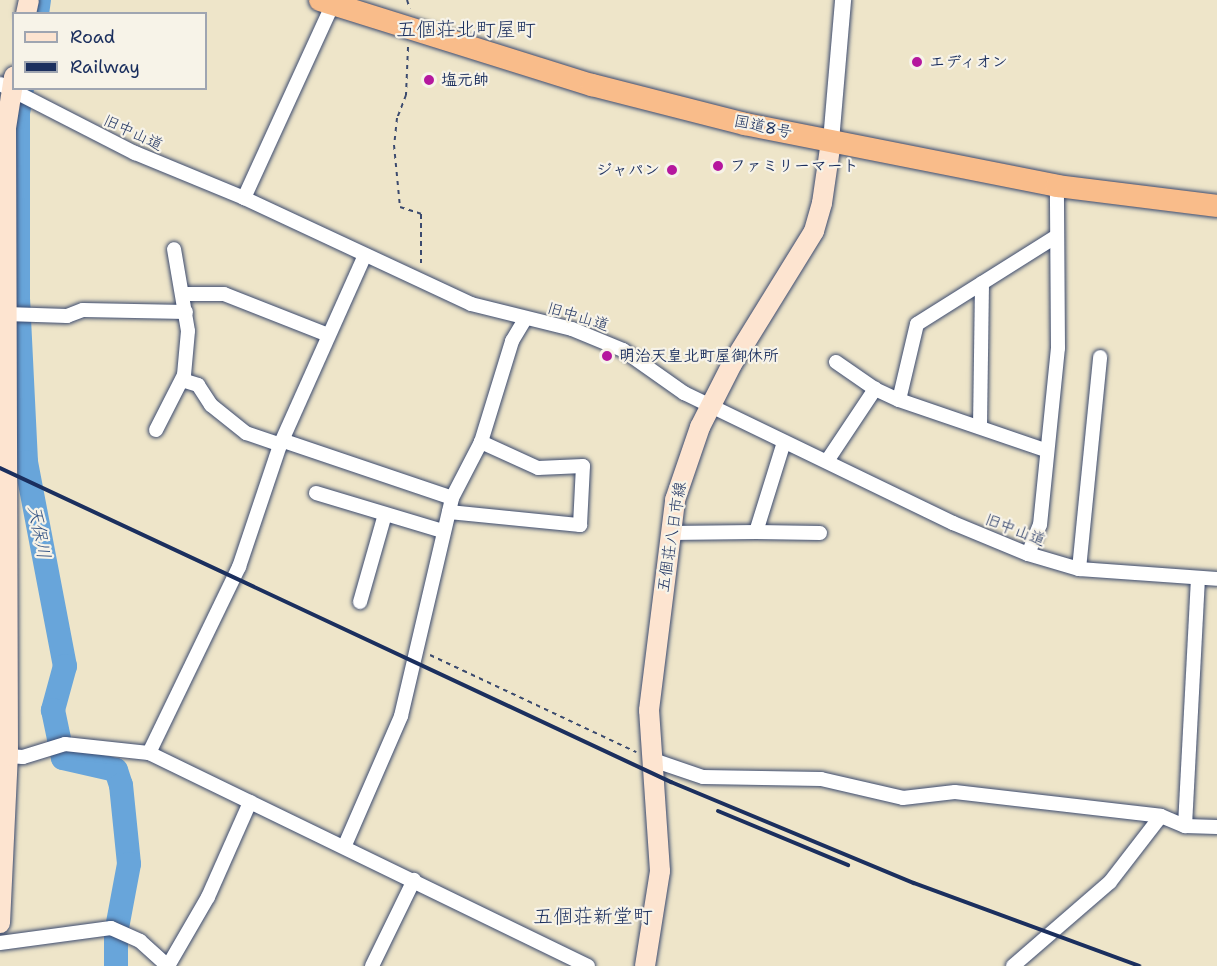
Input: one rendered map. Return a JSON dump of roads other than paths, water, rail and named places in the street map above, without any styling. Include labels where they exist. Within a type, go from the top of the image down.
[{"type":"highway","name":"国道8号","points":[[326,2],[592,85],[745,124],[1057,186],[1217,206]]},
{"type":"main road","points":[[0,923],[8,756],[4,468],[8,84]]},
{"type":"main road","name":"五個荘八日市線","points":[[645,966],[660,871],[649,710],[670,533],[684,465],[711,404],[813,231],[822,203],[831,141]]},
{"type":"street","points":[[831,141],[843,0]]},
{"type":"street","points":[[244,198],[326,2]]},
{"type":"street","name":"旧中山道","points":[[19,90],[135,153],[244,198],[471,304],[572,329],[623,350],[684,393],[711,404],[953,524],[1028,554],[1079,569],[1217,579]]},
{"type":"street","points":[[1028,554],[1040,525],[1045,450],[1058,348],[1057,186]]},
{"type":"street","points":[[899,400],[917,324],[1057,236]]},
{"type":"street","points":[[156,430],[182,380],[188,331],[174,249]]},
{"type":"street","points":[[148,753],[238,567],[282,443],[365,255]]},
{"type":"street","points":[[980,428],[982,283]]},
{"type":"street","points":[[183,294],[224,294],[328,335]]},
{"type":"street","points":[[6,314],[67,316],[83,310],[186,312]]},
{"type":"street","points":[[345,845],[401,716],[419,650],[443,531],[451,505],[480,442],[512,341],[525,319]]},
{"type":"street","points":[[1079,569],[1101,357]]},
{"type":"street","points":[[836,362],[875,389],[899,400],[1045,450]]},
{"type":"street","points":[[182,380],[198,385],[211,405],[246,432],[451,505],[580,525],[583,466],[538,468],[480,442]]},
{"type":"street","points":[[827,461],[875,389]]},
{"type":"street","points":[[756,532],[784,441]]},
{"type":"street","points":[[316,493],[443,531]]},
{"type":"street","points":[[360,602],[386,514]]},
{"type":"street","points":[[670,533],[820,533]]},
{"type":"street","points":[[1185,826],[1198,579]]},
{"type":"street","points":[[8,756],[22,757],[65,744],[148,753],[345,845],[573,963],[588,966]]},
{"type":"street","points":[[653,760],[703,777],[821,779],[903,798],[955,792],[1161,816],[1185,826],[1217,827]]},
{"type":"street","points":[[0,943],[111,928],[140,940],[168,966],[208,897],[250,802]]},
{"type":"street","points":[[1013,966],[1110,882],[1161,816]]},
{"type":"street","points":[[372,966],[414,880]]},
{"type":"waterway","name":"天保川","points":[[37,12],[39,0]]},
{"type":"waterway","name":"天保川","points":[[22,90],[18,114],[18,298],[26,462],[65,666],[53,710],[63,758],[116,770],[121,785],[129,864],[117,928]]},
{"type":"waterway","name":"天保川","points":[[116,938],[116,966]]},
{"type":"railway","points":[[0,468],[671,782],[914,883],[1139,966]]},
{"type":"railway","points":[[718,811],[848,865]]},
{"type":"place","name":"エディオン","points":[[917,62]]},
{"type":"place","name":"塩元帥","points":[[429,80]]},
{"type":"place","name":"ファミリーマート","points":[[718,166]]},
{"type":"place","name":"ジャパン","points":[[672,170]]},
{"type":"place","name":"明治天皇北町屋御休所","points":[[607,356]]},
{"type":"district","name":"五個荘北町屋町","points":[[466,29]]},
{"type":"district","name":"五個荘新堂町","points":[[593,916]]}]
